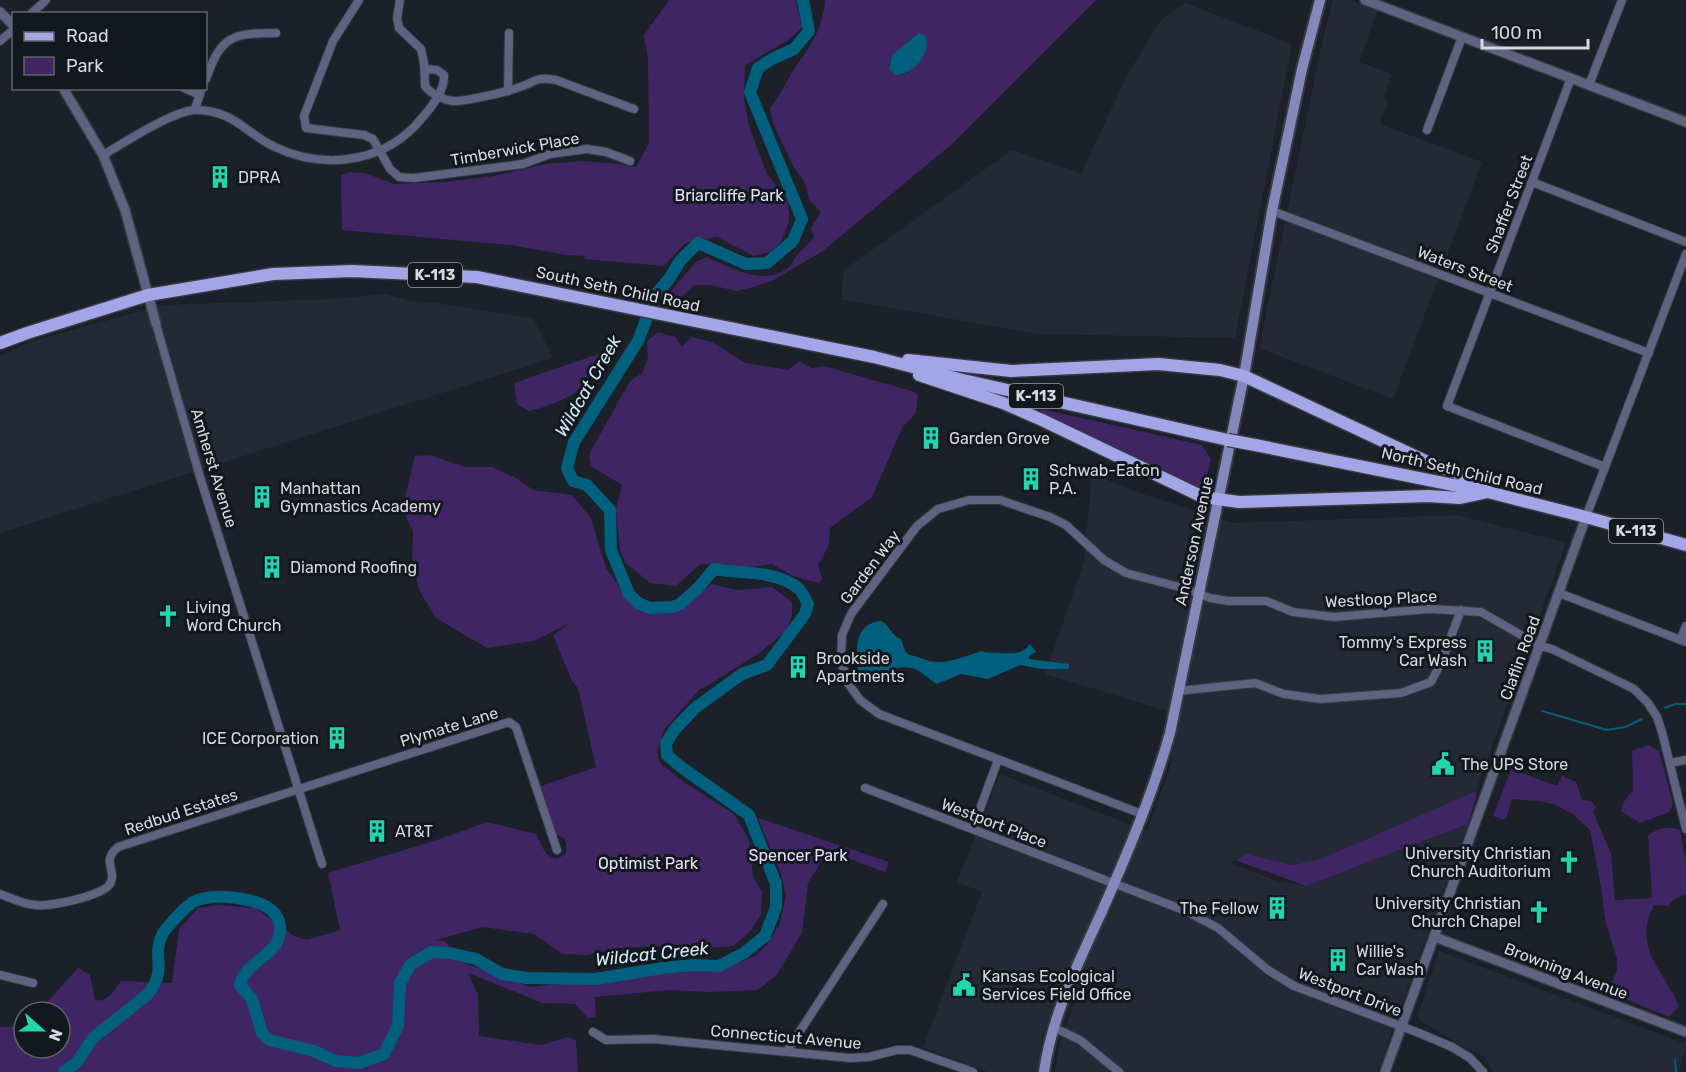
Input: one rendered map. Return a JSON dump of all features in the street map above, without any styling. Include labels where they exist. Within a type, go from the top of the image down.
[{"type":"main road","name":"Anderson Avenue","points":[[1044,1072],[1053,1027],[1114,885],[1164,753],[1244,376],[1272,211],[1302,69],[1320,0]]},
{"type":"main road","name":"South Seth Child Road","points":[[0,343],[148,295],[273,274],[352,271],[477,278],[873,357],[963,380],[1228,440]]},
{"type":"main road","points":[[873,357],[1011,371],[1158,364],[1189,366],[1244,376],[1434,465],[1463,475],[1488,492]]},
{"type":"main road","points":[[873,357],[937,382],[1003,403],[1203,497],[1239,502],[1428,496],[1460,498],[1488,492]]},
{"type":"main road","name":"North Seth Child Road","points":[[1228,440],[1488,492],[1686,545]]},
{"type":"street","points":[[33,12],[46,0]]},
{"type":"street","name":"Timberwick Place","points":[[359,0],[333,41],[304,116],[306,128],[364,135],[373,139],[390,169],[399,177],[414,178],[523,164],[550,154],[586,149],[606,152],[630,161]]},
{"type":"street","points":[[399,0],[397,18],[399,28],[420,50],[425,69],[426,88],[438,96],[453,101],[520,88],[533,80],[544,78],[556,80],[634,109]]},
{"type":"street","points":[[1365,0],[1686,122]]},
{"type":"street","points":[[1589,85],[1622,0]]},
{"type":"street","points":[[0,12],[12,26]]},
{"type":"street","points":[[0,41],[12,30]]},
{"type":"street","points":[[207,76],[214,55],[233,38],[249,33],[276,33]]},
{"type":"street","points":[[508,91],[509,33]]},
{"type":"street","points":[[1427,130],[1462,37]]},
{"type":"street","points":[[103,155],[172,116],[195,109],[232,118],[274,147],[297,155],[323,160],[348,160],[364,157],[395,143],[411,130],[438,96],[444,75],[437,70],[425,69]]},
{"type":"street","name":"Shaffer Street","points":[[1571,78],[1447,406],[1605,467]]},
{"type":"street","name":"Amherst Avenue","points":[[64,90],[103,155],[125,210],[201,477],[322,864]]},
{"type":"street","points":[[195,109],[201,92]]},
{"type":"street","points":[[1532,182],[1686,242]]},
{"type":"street","name":"Waters Street","points":[[1272,211],[1648,353]]},
{"type":"street","name":"Claflin Road","points":[[1384,1072],[1586,517],[1686,254]]},
{"type":"street","name":"Garden Way","points":[[1142,814],[879,714],[860,700],[847,682],[841,660],[842,635],[851,614],[917,526],[938,509],[959,502],[981,499],[1000,500],[1030,509],[1066,525],[1104,560],[1126,573],[1198,593]]},
{"type":"street","name":"Westloop Place","points":[[1198,593],[1228,601],[1266,601],[1293,612],[1334,618],[1417,610],[1481,612],[1540,646],[1552,649],[1626,685],[1643,697],[1657,717],[1686,829]]},
{"type":"street","points":[[1559,593],[1683,641],[1686,626]]},
{"type":"street","name":"Westloop Place","points":[[1178,691],[1255,682],[1299,698],[1382,696],[1401,693],[1431,682],[1441,663],[1461,610]]},
{"type":"street","name":"Plymate Lane","points":[[300,788],[509,722],[516,727],[557,850]]},
{"type":"street","points":[[973,828],[998,760]]},
{"type":"street","points":[[1670,763],[1686,760]]},
{"type":"street","name":"Redbud Estates","points":[[0,894],[37,905],[56,904],[100,892],[109,885],[111,853],[118,847],[300,788]]},
{"type":"street","name":"Westport Place","points":[[865,788],[973,828],[1114,885]]},
{"type":"street","name":"Westport Drive","points":[[1114,885],[1208,921],[1268,970],[1294,986],[1452,1047],[1470,1058],[1483,1072]]},
{"type":"street","points":[[787,1052],[882,903]]},
{"type":"street","name":"Browning Avenue","points":[[1435,937],[1686,1032]]},
{"type":"street","points":[[0,975],[33,983]]},
{"type":"street","points":[[1053,1027],[1080,1040],[1119,1072]]},
{"type":"street","name":"Connecticut Avenue","points":[[593,1032],[606,1040],[647,1038],[850,1058],[869,1058],[897,1050],[910,1050],[973,1072]]},
{"type":"shaded area","points":[[1333,0],[1351,0],[1378,10],[1359,62],[1392,74],[1383,99],[1388,101],[1380,124],[1482,162],[1393,399],[1259,348]]},
{"type":"shaded area","points":[[1186,3],[1292,44],[1235,338],[1036,334],[841,299],[844,270],[1012,150],[1081,173],[1129,72],[1161,20]]},
{"type":"shaded area","points":[[386,294],[410,301],[533,318],[553,358],[0,533],[0,356],[29,342],[164,305],[330,299]]},
{"type":"shaded area","points":[[1092,474],[1143,494],[1233,523],[1458,515],[1566,543],[1476,791],[1323,858],[1293,865],[1247,854],[1230,863],[1277,881],[1306,886],[1468,824],[1377,1072],[1055,1072],[1059,1046],[1080,988],[1062,982],[1043,1034],[1037,1072],[988,1072],[923,1047],[982,892],[957,882],[1000,774],[1147,831],[1169,770],[1180,715],[1045,674],[1084,562]]},
{"type":"shaded area","points":[[1439,951],[1686,1044],[1679,1072],[1493,1072],[1485,1057],[1455,1042],[1417,1018]]},
{"type":"green space","name":"Briarcliffe Park","points":[[669,0],[796,0],[802,28],[787,41],[745,65],[744,99],[749,126],[767,174],[788,200],[789,222],[781,242],[770,252],[754,256],[717,237],[685,243],[664,266],[582,259],[586,256],[566,255],[511,245],[342,230],[341,175],[350,172],[365,173],[394,184],[445,182],[494,176],[545,164],[582,161],[636,167],[649,143],[648,60],[644,35]]},
{"type":"green space","points":[[825,0],[1096,0],[952,144],[823,251],[772,281],[737,291],[710,285],[694,285],[679,300],[674,299],[669,295],[672,290],[696,262],[707,257],[748,274],[770,275],[790,266],[799,252],[814,238],[811,228],[821,212],[809,200],[805,182],[794,168],[773,123],[770,109],[815,37],[824,11]],"holes":[[[911,38],[925,52],[916,65],[905,74],[895,75],[889,69],[889,64]]]},
{"type":"green space","points":[[658,332],[675,337],[682,347],[691,337],[712,342],[745,363],[789,370],[799,361],[812,368],[824,366],[915,392],[918,395],[916,413],[902,428],[872,497],[830,528],[829,546],[818,564],[822,579],[819,583],[793,576],[772,564],[744,568],[714,563],[699,565],[676,586],[650,583],[625,562],[620,550],[616,509],[622,485],[591,466],[589,454],[630,381],[642,373],[648,358],[647,341]]},
{"type":"green space","points":[[617,349],[601,372],[569,396],[529,411],[517,404],[514,383]]},
{"type":"green space","points":[[1041,409],[1202,445],[1211,459],[1203,491],[1042,414]]},
{"type":"green space","points":[[429,455],[465,467],[492,467],[516,478],[533,490],[572,495],[591,518],[606,568],[631,603],[651,613],[681,609],[711,584],[737,590],[772,587],[792,602],[792,616],[786,631],[758,654],[698,691],[664,730],[657,751],[660,763],[685,783],[734,814],[749,840],[753,876],[762,892],[761,915],[751,930],[734,946],[620,948],[587,955],[562,954],[534,934],[483,927],[436,940],[445,941],[460,961],[530,987],[578,982],[602,983],[651,975],[718,969],[735,964],[755,956],[767,945],[780,923],[786,895],[780,871],[758,818],[889,862],[885,872],[828,851],[808,883],[802,933],[777,974],[758,990],[709,992],[669,990],[595,997],[596,1017],[588,1018],[575,1004],[543,1003],[468,973],[478,994],[479,1036],[542,1045],[568,1037],[576,1041],[578,1072],[0,1072],[0,1027],[12,1026],[12,1060],[72,1060],[72,1000],[49,1000],[78,968],[90,975],[95,1000],[107,998],[121,981],[172,983],[179,929],[198,908],[218,905],[256,908],[294,936],[307,940],[340,930],[328,873],[437,840],[487,822],[536,834],[544,850],[551,857],[560,857],[566,853],[564,838],[556,834],[541,786],[596,767],[578,688],[572,681],[553,635],[571,622],[534,641],[487,648],[436,618],[419,590],[412,556],[413,531],[402,509],[415,456]]},
{"type":"green space","points":[[1648,745],[1659,751],[1673,804],[1669,812],[1640,823],[1621,811],[1623,803],[1633,790],[1632,751]]},
{"type":"green space","points":[[1511,769],[1557,786],[1562,776],[1576,782],[1582,800],[1591,801],[1596,807],[1593,812],[1611,853],[1615,900],[1652,898],[1648,836],[1663,828],[1680,830],[1686,862],[1686,894],[1673,900],[1668,906],[1654,905],[1646,934],[1652,958],[1679,1006],[1669,1017],[1613,994],[1615,988],[1612,982],[1617,970],[1617,959],[1605,920],[1590,830],[1574,815],[1556,805],[1539,801],[1512,799],[1506,819],[1493,816]]},
{"type":"green space","points":[[1476,791],[1468,824],[1306,886],[1235,860],[1247,854],[1293,865],[1323,858]]},
{"type":"water","points":[[919,33],[925,35],[927,42],[924,56],[908,72],[895,75],[889,69],[892,55]]},
{"type":"water","points":[[881,621],[901,639],[909,655],[933,662],[951,660],[982,651],[1018,653],[1030,644],[1036,652],[1029,656],[1029,659],[1069,664],[1069,669],[1042,669],[1020,665],[988,679],[961,674],[937,684],[912,668],[898,668],[880,673],[866,673],[858,670],[857,646],[861,632],[872,623]]},
{"type":"waterway","name":"Wildcat Creek","points":[[64,1072],[77,1062],[93,1038],[147,995],[154,986],[159,970],[158,950],[163,933],[190,904],[200,899],[227,897],[254,902],[269,909],[278,918],[280,927],[278,940],[274,947],[248,970],[240,985],[252,999],[262,1033],[269,1040],[314,1051],[336,1061],[359,1063],[384,1054],[398,1026],[400,983],[411,964],[432,952],[450,953],[476,959],[502,974],[527,978],[595,979],[663,968],[693,965],[719,966],[744,953],[765,936],[776,907],[776,884],[749,815],[667,755],[666,743],[675,729],[695,708],[742,674],[767,665],[805,614],[808,604],[798,588],[779,578],[714,569],[680,604],[672,607],[650,608],[638,603],[629,594],[611,550],[610,510],[587,485],[573,481],[567,468],[574,442],[638,341],[656,294],[680,261],[698,243],[746,264],[767,263],[793,241],[802,219],[750,92],[758,68],[794,49],[809,31],[803,0]]},
{"type":"waterway","points":[[1665,708],[1675,704],[1686,704]]},
{"type":"waterway","points":[[1542,711],[1607,730],[1625,727],[1642,719]]},
{"type":"waterway","points":[[1675,1060],[1676,1072]]},
{"type":"place","name":"DPRA","points":[[220,177]]},
{"type":"place","name":"Garden Grove","points":[[931,438]]},
{"type":"place","name":"Schwab-Eaton P.A.","points":[[1031,479]]},
{"type":"place","name":"Manhattan Gymnastics Academy","points":[[262,497]]},
{"type":"place","name":"Diamond Roofing","points":[[272,567]]},
{"type":"place","name":"Living Word Church","points":[[168,616]]},
{"type":"place","name":"Tommy's Express Car Wash","points":[[1485,651]]},
{"type":"place","name":"Brookside Apartments","points":[[798,667]]},
{"type":"place","name":"ICE Corporation","points":[[337,738]]},
{"type":"place","name":"The UPS Store","points":[[1443,764]]},
{"type":"place","name":"AT&T","points":[[377,831]]},
{"type":"place","name":"University Christian Church Auditorium","points":[[1569,862]]},
{"type":"place","name":"The Fellow","points":[[1277,908]]},
{"type":"place","name":"University Christian Church Chapel","points":[[1539,912]]},
{"type":"place","name":"Willie's Car Wash","points":[[1338,960]]},
{"type":"place","name":"Kansas Ecological Services Field Office","points":[[964,985]]},
{"type":"park label","name":"Spencer Park","points":[[798,855]]},
{"type":"park label","name":"Optimist Park","points":[[648,863]]}]
